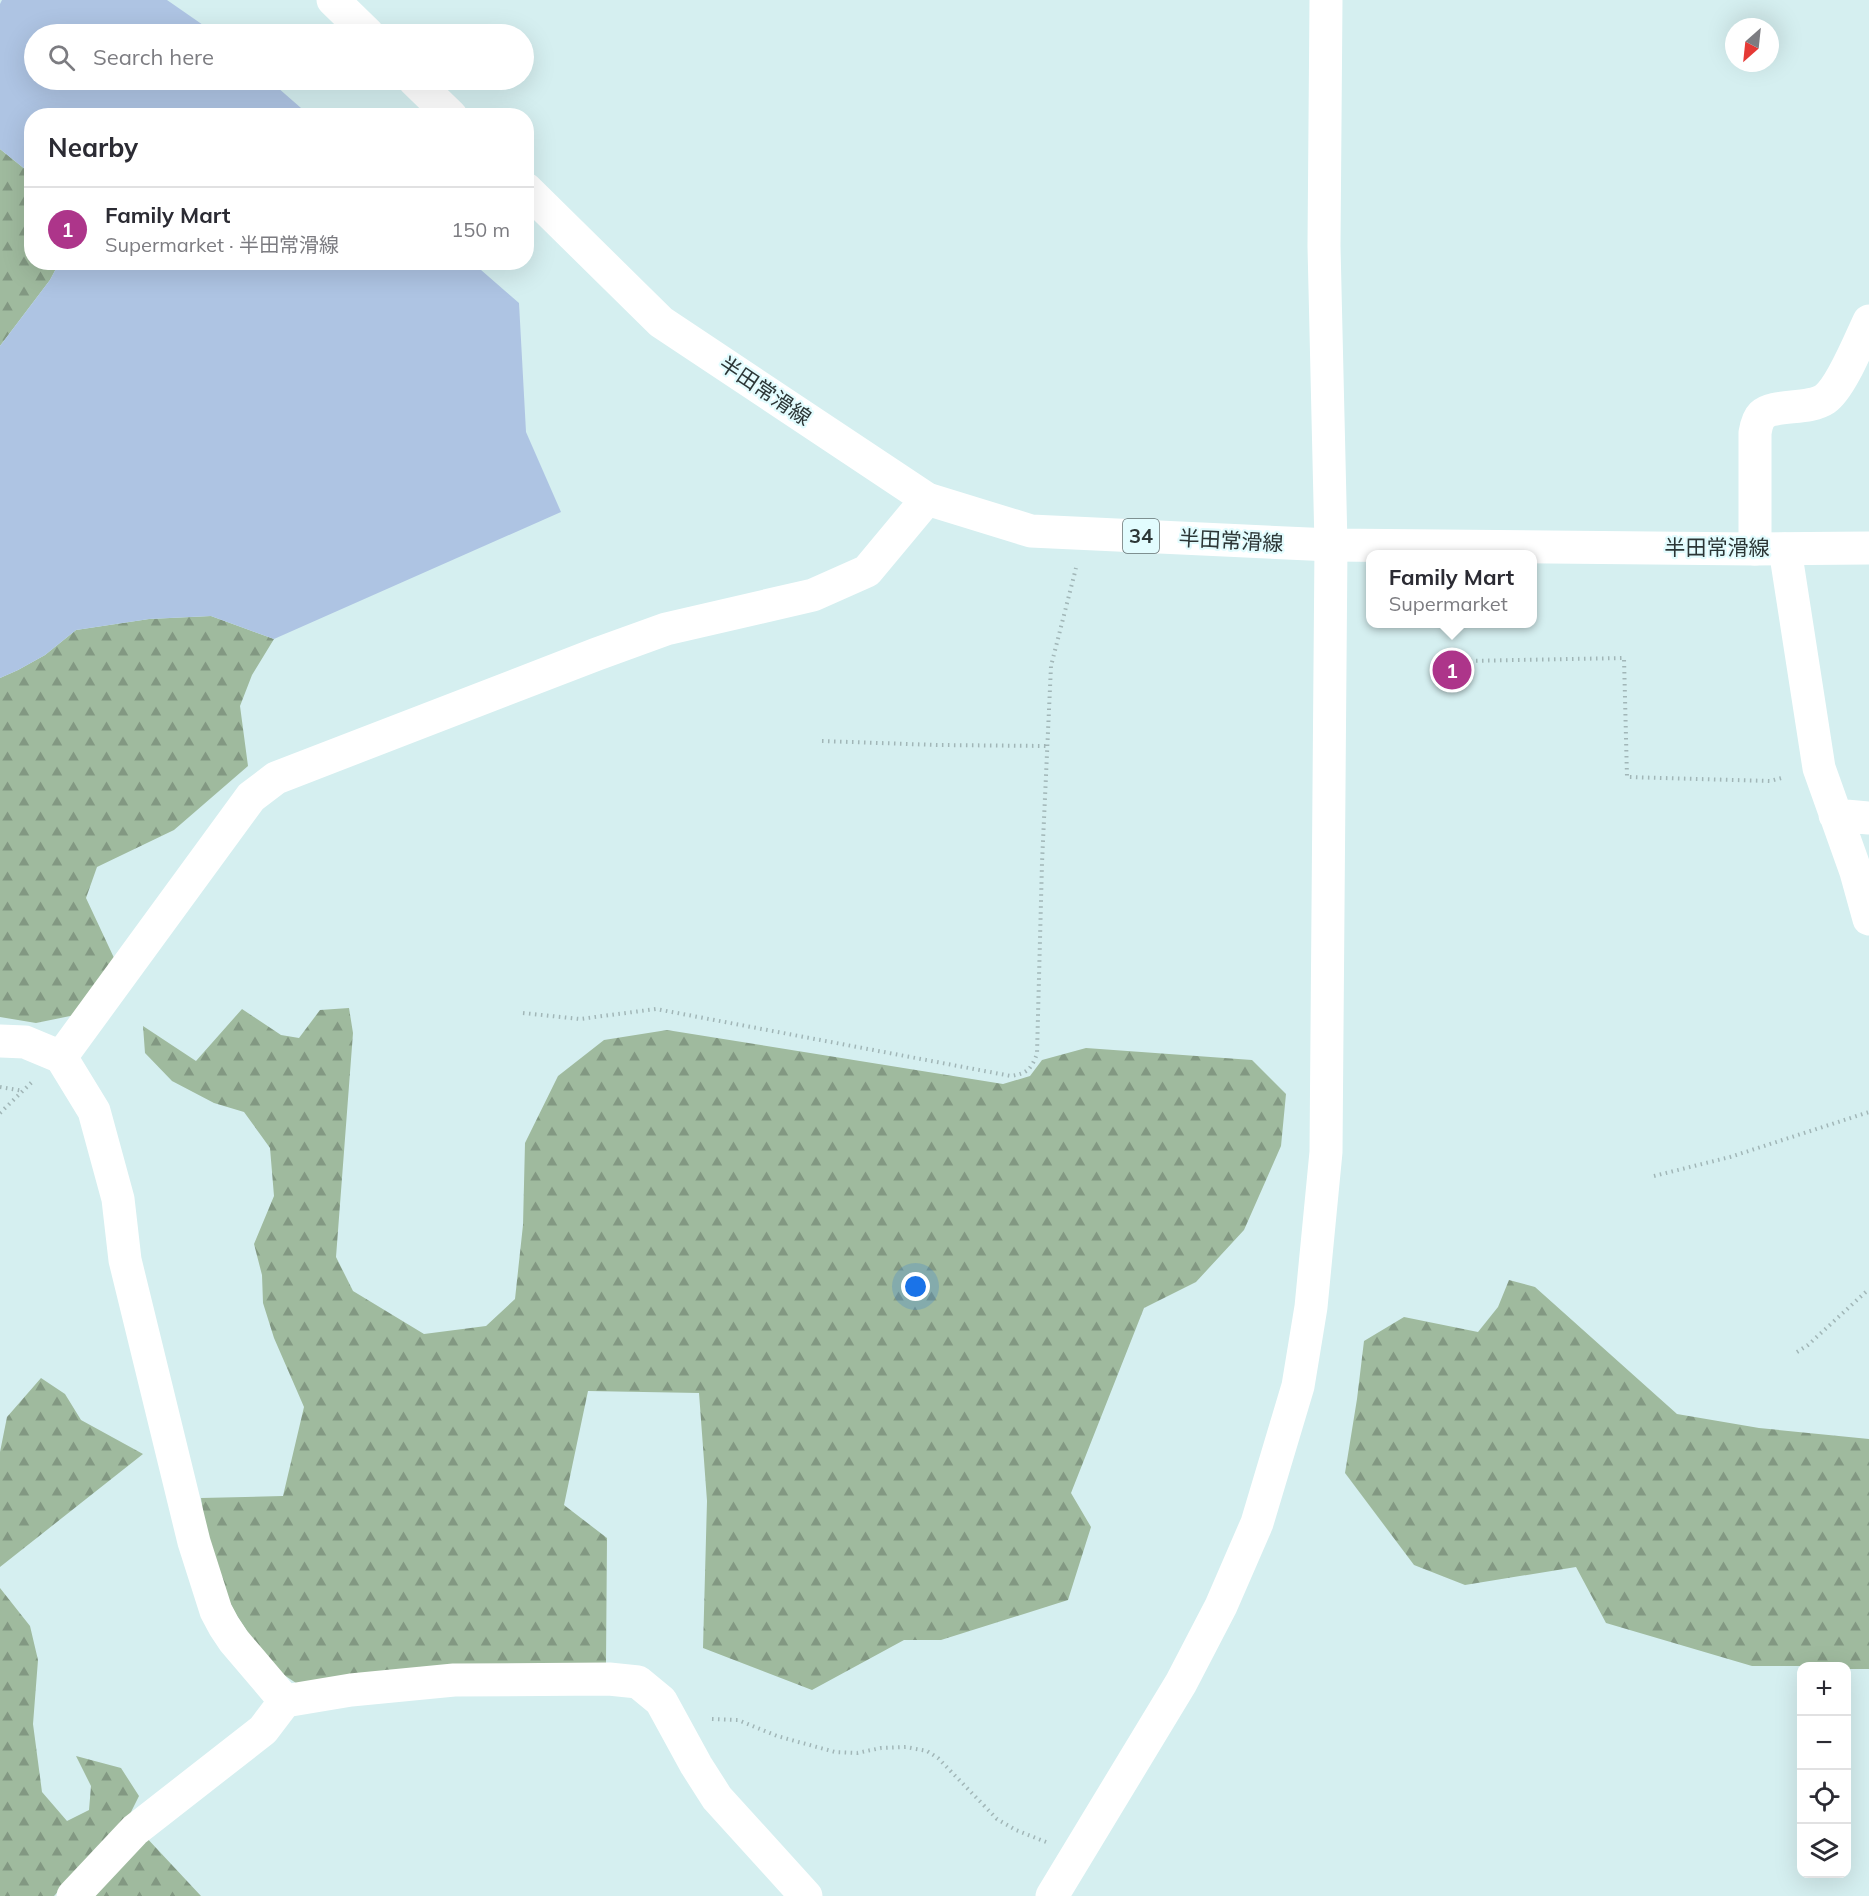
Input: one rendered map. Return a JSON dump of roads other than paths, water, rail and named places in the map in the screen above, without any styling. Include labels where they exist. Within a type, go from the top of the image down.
[{"type":"street","points":[[333,0],[358,24]]},
{"type":"street","points":[[1052,1896],[1181,1683],[1221,1606],[1257,1523],[1298,1386],[1311,1307],[1326,1152],[1331,545],[1324,246],[1326,0]]},
{"type":"street","points":[[424,90],[443,108]]},
{"type":"street","name":"半田常滑線","points":[[534,197],[661,322],[927,499],[1031,531],[1331,545],[1869,548]]},
{"type":"street","points":[[1869,321],[1838,384],[1826,398],[1812,404],[1769,411],[1761,416],[1755,433],[1770,549],[1819,768],[1856,872],[1869,919]]},
{"type":"street","points":[[61,1057],[251,797],[276,778],[666,629],[813,595],[867,571],[927,499]]},
{"type":"street","points":[[1835,815],[1869,818]]},
{"type":"street","points":[[0,1041],[25,1042],[61,1057],[94,1111],[118,1199],[125,1260],[194,1542],[216,1611],[234,1641],[285,1701]]},
{"type":"street","points":[[73,1896],[135,1830],[263,1730],[285,1701],[351,1690],[454,1680],[609,1679],[638,1682],[661,1701],[717,1798],[806,1896]]},
{"type":"water","points":[[2,0],[167,0],[202,24],[24,24],[24,90],[280,90],[301,108],[24,108],[24,168],[0,149],[0,4]]},
{"type":"water","points":[[55,270],[481,270],[519,303],[526,432],[561,512],[274,639],[211,616],[149,619],[76,630],[45,655],[0,678],[0,346]]},
{"type":"place","name":"Family Mart","points":[[1452,670]]}]
